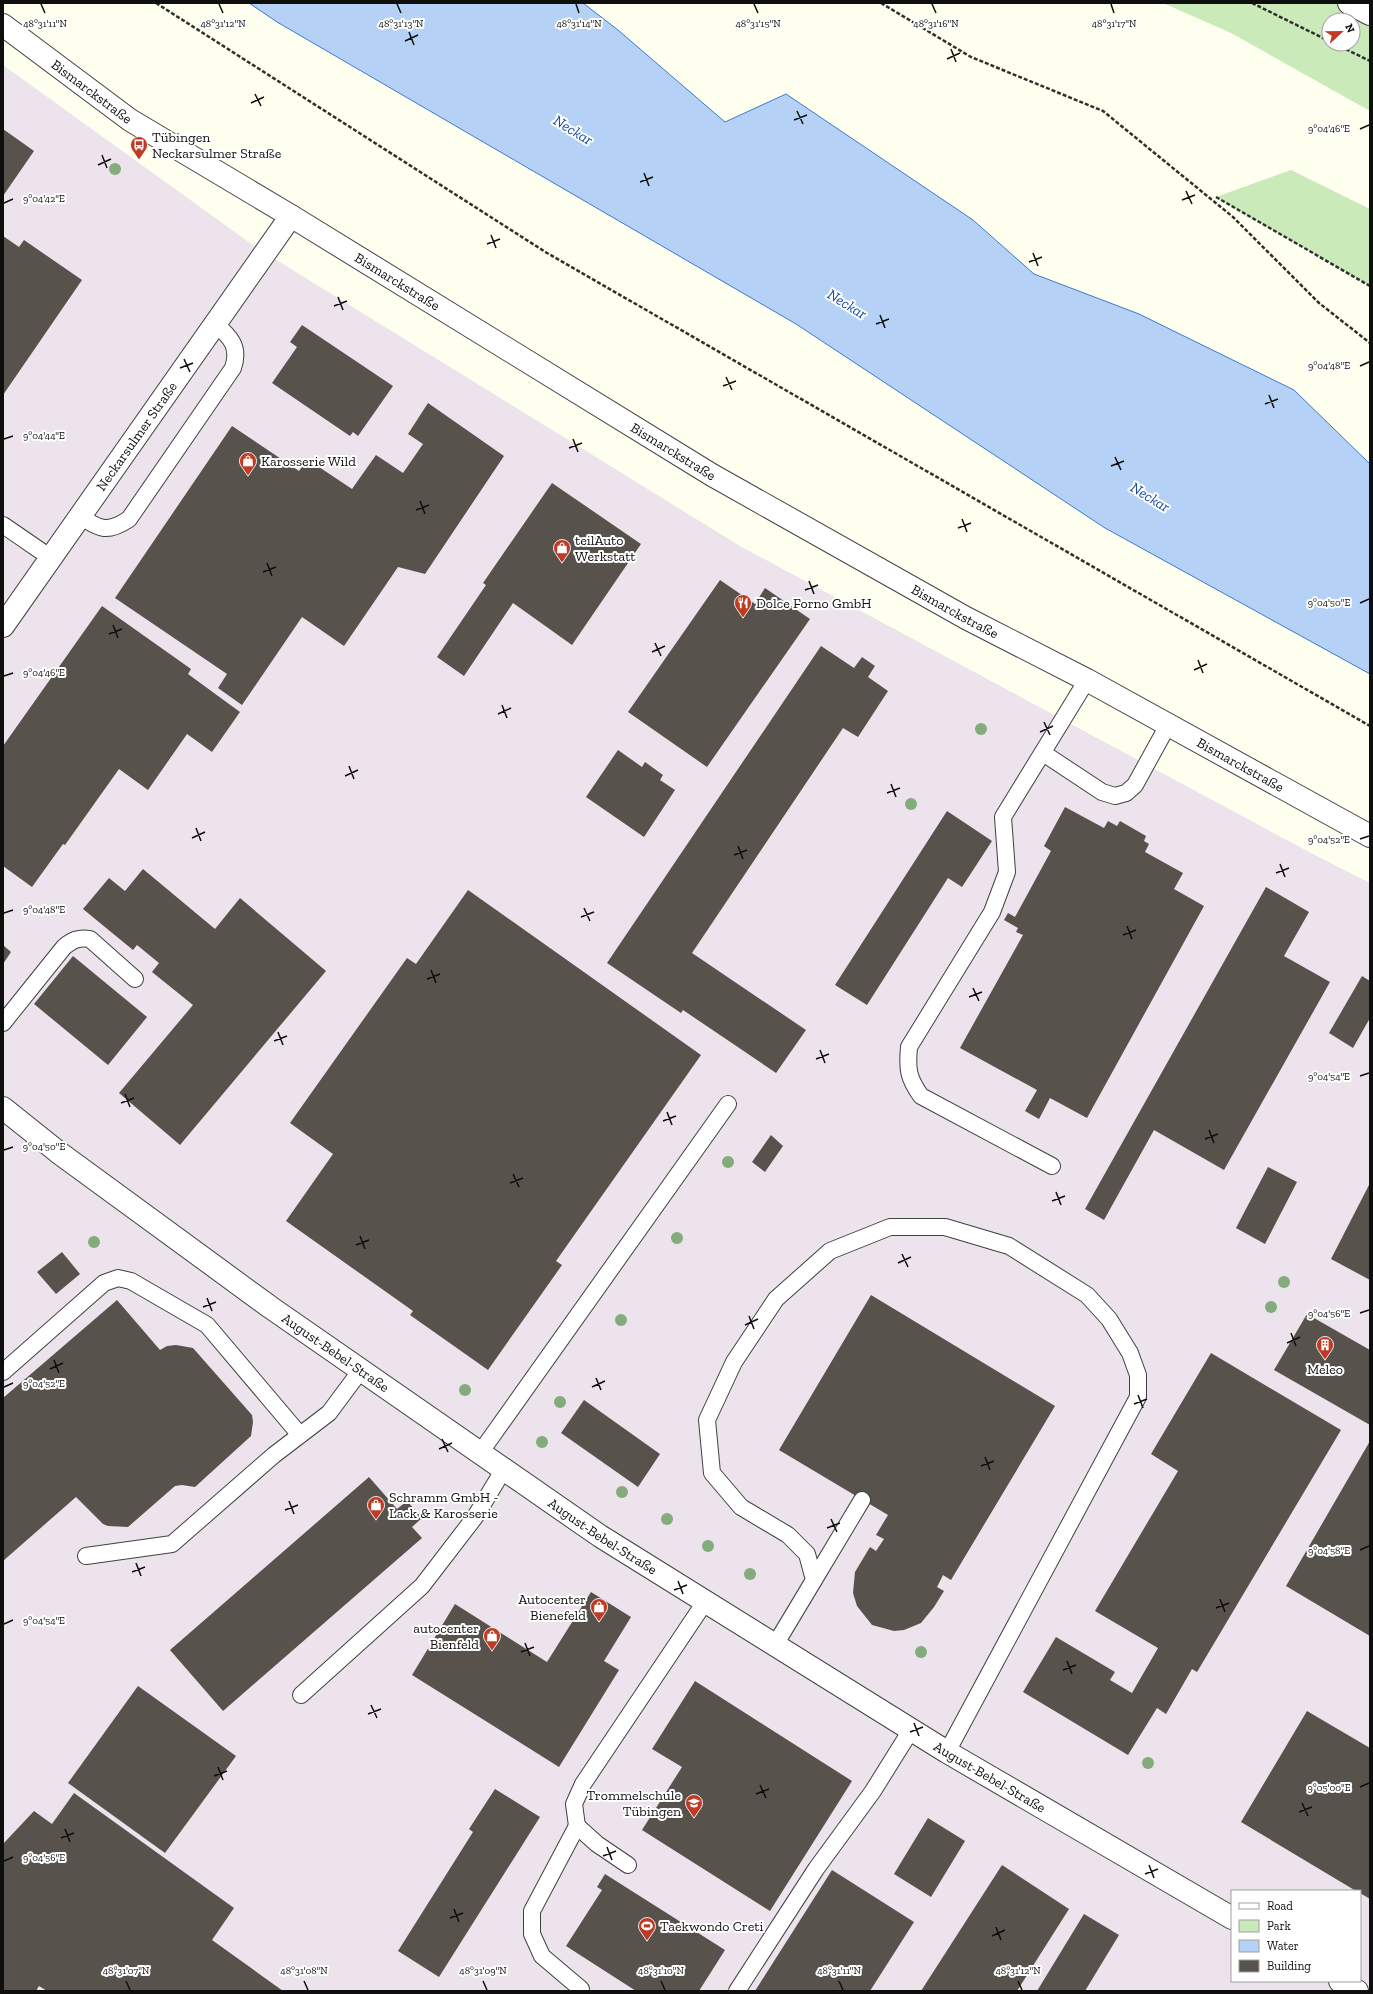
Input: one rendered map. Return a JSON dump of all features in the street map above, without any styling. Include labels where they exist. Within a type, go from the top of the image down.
[{"type":"street","points":[[1349,3],[1370,14]]},
{"type":"street","name":"Bismarckstraße","points":[[3,25],[130,120],[291,216],[712,474],[966,618],[1087,680],[1370,836]]},
{"type":"street","name":"Neckarsulmer Straße","points":[[3,626],[291,216]]},
{"type":"street","name":"August-Bebel-Straße","points":[[3,1108],[58,1152],[270,1307],[600,1536],[947,1752],[1231,1917]]},
{"type":"street","points":[[1342,1982],[1357,1991]]},
{"type":"lane","points":[[80,516],[94,526],[106,529],[118,526],[130,519],[233,368],[237,358],[234,345],[229,335],[215,324]]},
{"type":"lane","points":[[3,525],[51,558]]},
{"type":"lane","points":[[1052,1166],[921,1096],[912,1084],[907,1067],[909,1047],[992,912],[1007,872],[1003,817],[1087,680]]},
{"type":"lane","points":[[1043,753],[1102,792],[1115,796],[1126,793],[1135,785],[1168,725]]},
{"type":"lane","points":[[3,1023],[64,947],[76,939],[90,939],[135,979]]},
{"type":"lane","points":[[480,1453],[728,1104]]},
{"type":"lane","points":[[814,1580],[807,1554],[788,1535],[741,1507],[712,1473],[707,1420],[734,1362],[776,1299],[830,1251],[890,1227],[945,1227],[1009,1246],[1088,1295],[1109,1319],[1130,1354],[1138,1375],[1138,1397],[947,1752]]},
{"type":"lane","points":[[3,1372],[104,1283],[118,1278],[131,1281],[207,1326],[300,1435]]},
{"type":"lane","points":[[86,1556],[172,1544],[328,1412],[361,1370]]},
{"type":"lane","points":[[301,1695],[422,1586],[475,1517],[504,1469]]},
{"type":"lane","points":[[775,1645],[862,1500]]},
{"type":"lane","points":[[581,1989],[542,1956],[532,1934],[532,1911],[577,1826],[574,1804],[583,1784],[706,1602]]},
{"type":"lane","points":[[737,1991],[816,1869],[873,1792],[911,1730]]},
{"type":"lane","points":[[577,1826],[597,1844],[628,1865]]},
{"type":"path","points":[[156,3],[547,253],[1370,726]]},
{"type":"path","points":[[881,3],[971,57],[1103,111],[1233,217],[1319,303],[1370,343]]},
{"type":"path","points":[[1252,3],[1321,37]]},
{"type":"path","points":[[1351,52],[1370,61]]},
{"type":"path","points":[[1216,197],[1370,286]]},
{"type":"shaded area","points":[[3,65],[257,248],[740,546],[1311,853],[1370,883],[1370,1991],[3,1991]]},
{"type":"green space","points":[[1163,3],[1349,3],[1370,14],[1370,111],[1231,33]]},
{"type":"green space","points":[[1291,170],[1370,209],[1370,286],[1216,197]]},
{"type":"water","name":"Neckar","points":[[249,3],[583,3],[618,30],[725,122],[786,94],[973,220],[1034,274],[1139,314],[1294,390],[1370,464],[1370,674],[1105,528],[796,324],[277,22]]},
{"type":"building","points":[[3,129],[34,151],[3,196]]},
{"type":"building","points":[[3,236],[19,247],[24,240],[82,280],[3,395]]},
{"type":"building","points":[[302,325],[393,386],[358,436],[353,432],[350,436],[272,383],[297,347],[290,342]]},
{"type":"building","points":[[428,403],[504,456],[425,574],[398,567],[344,646],[302,617],[242,705],[218,688],[227,674],[115,598],[232,426],[299,471],[307,459],[352,489],[376,455],[403,473],[423,444],[408,434]]},
{"type":"building","name":"teilAuto Werkstatt","points":[[552,483],[641,544],[572,645],[513,603],[464,676],[437,657],[486,585],[483,583]]},
{"type":"building","points":[[720,580],[755,604],[765,588],[810,619],[707,767],[628,712]]},
{"type":"building","points":[[102,606],[191,669],[188,674],[240,712],[212,752],[187,734],[148,790],[119,769],[65,845],[63,844],[32,887],[3,866],[3,746]]},
{"type":"building","points":[[821,646],[854,668],[862,657],[875,666],[868,677],[888,691],[858,737],[843,728],[692,953],[806,1030],[776,1073],[683,1010],[681,1013],[607,963]]},
{"type":"building","points":[[618,750],[642,767],[645,762],[663,775],[660,780],[675,790],[644,837],[586,797]]},
{"type":"building","points":[[1065,807],[1104,828],[1108,821],[1117,826],[1120,821],[1146,836],[1144,841],[1149,844],[1145,852],[1183,873],[1174,889],[1204,906],[1087,1118],[1050,1098],[1039,1119],[1025,1111],[1037,1090],[960,1048],[1023,935],[1016,932],[1018,928],[1004,920],[1008,913],[1015,917],[1051,851],[1044,846]]},
{"type":"building","points":[[947,811],[992,841],[962,887],[948,878],[867,1005],[835,985]]},
{"type":"building","points":[[143,869],[215,929],[240,898],[326,971],[180,1145],[119,1093],[193,1005],[152,972],[159,963],[137,945],[133,950],[83,909],[109,878],[125,891]]},
{"type":"building","points":[[1266,887],[1309,912],[1284,956],[1330,982],[1224,1170],[1154,1130],[1104,1220],[1085,1209]]},
{"type":"building","points":[[468,890],[701,1055],[556,1261],[562,1265],[488,1370],[410,1315],[413,1311],[286,1221],[333,1154],[290,1123],[407,958],[416,964]]},
{"type":"building","points":[[3,945],[11,952],[3,964]]},
{"type":"building","points":[[73,956],[147,1017],[108,1065],[34,1004]]},
{"type":"building","points":[[1362,976],[1370,981],[1370,1018],[1353,1048],[1329,1033]]},
{"type":"building","points":[[771,1135],[783,1146],[765,1172],[752,1162]]},
{"type":"building","points":[[1268,1167],[1297,1182],[1265,1244],[1236,1228]]},
{"type":"building","points":[[1370,1183],[1370,1280],[1331,1259]]},
{"type":"building","points":[[62,1252],[80,1274],[56,1294],[37,1272]]},
{"type":"building","points":[[871,1295],[1055,1406],[951,1580],[943,1575],[937,1587],[944,1591],[934,1607],[921,1623],[904,1630],[894,1631],[872,1625],[857,1606],[853,1593],[855,1572],[870,1547],[876,1551],[884,1539],[876,1535],[888,1515],[779,1450]]},
{"type":"building","points":[[117,1300],[160,1350],[167,1346],[176,1345],[193,1348],[252,1415],[253,1422],[251,1436],[195,1487],[182,1485],[175,1486],[128,1527],[108,1526],[103,1524],[76,1497],[3,1561],[3,1398]]},
{"type":"building","name":"Meleo","points":[[1307,1314],[1370,1350],[1370,1425],[1274,1370]]},
{"type":"building","points":[[1211,1353],[1341,1430],[1197,1672],[1192,1669],[1166,1714],[1157,1708],[1128,1755],[1023,1692],[1056,1637],[1115,1672],[1110,1680],[1132,1693],[1158,1648],[1095,1611],[1178,1471],[1151,1454]]},
{"type":"building","points":[[584,1400],[660,1454],[638,1487],[561,1433]]},
{"type":"building","points":[[1370,1441],[1370,1636],[1286,1586]]},
{"type":"building","points":[[369,1477],[397,1509],[407,1501],[422,1518],[412,1527],[422,1538],[223,1711],[170,1650]]},
{"type":"building","points":[[591,1592],[631,1617],[604,1661],[619,1670],[559,1767],[412,1675],[455,1604],[547,1662]]},
{"type":"building","points":[[695,1681],[852,1781],[770,1911],[642,1830],[682,1767],[652,1749]]},
{"type":"building","points":[[138,1686],[236,1756],[165,1853],[68,1783]]},
{"type":"building","points":[[1307,1711],[1370,1748],[1370,1899],[1361,1894],[1361,1890],[1354,1890],[1241,1822]]},
{"type":"building","points":[[495,1789],[540,1817],[439,1977],[398,1951],[473,1832],[469,1829]]},
{"type":"building","points":[[74,1793],[234,1908],[212,1940],[283,1991],[47,1991],[39,1986],[36,1991],[3,1991],[3,1844],[34,1811],[52,1824]]},
{"type":"building","points":[[928,1818],[965,1841],[931,1897],[894,1874]]},
{"type":"building","points":[[1002,1865],[1069,1909],[1017,1991],[921,1991]]},
{"type":"building","points":[[832,1870],[914,1922],[870,1991],[755,1991]]},
{"type":"building","points":[[605,1874],[725,1950],[699,1991],[636,1991],[566,1946],[602,1890],[597,1887]]},
{"type":"building","points":[[1084,1914],[1119,1935],[1085,1991],[1037,1991]]},
{"type":"place","name":"Tübingen Neckarsulmer Straße","points":[[139,160]]},
{"type":"place","name":"Karosserie Wild","points":[[248,476]]},
{"type":"place","name":"teilAuto Werkstatt","points":[[562,563]]},
{"type":"place","name":"Dolce Forno GmbH","points":[[743,618]]},
{"type":"place","name":"Meleo","points":[[1325,1360]]},
{"type":"place","name":"Schramm GmbH - Lack & Karosserie","points":[[376,1520]]},
{"type":"place","name":"Autocenter Bienefeld","points":[[599,1622]]},
{"type":"place","name":"autocenter Bienfeld","points":[[492,1651]]},
{"type":"place","name":"Trommelschule Tübingen","points":[[694,1818]]},
{"type":"place","name":"Taekwondo Creti","points":[[647,1941]]}]
